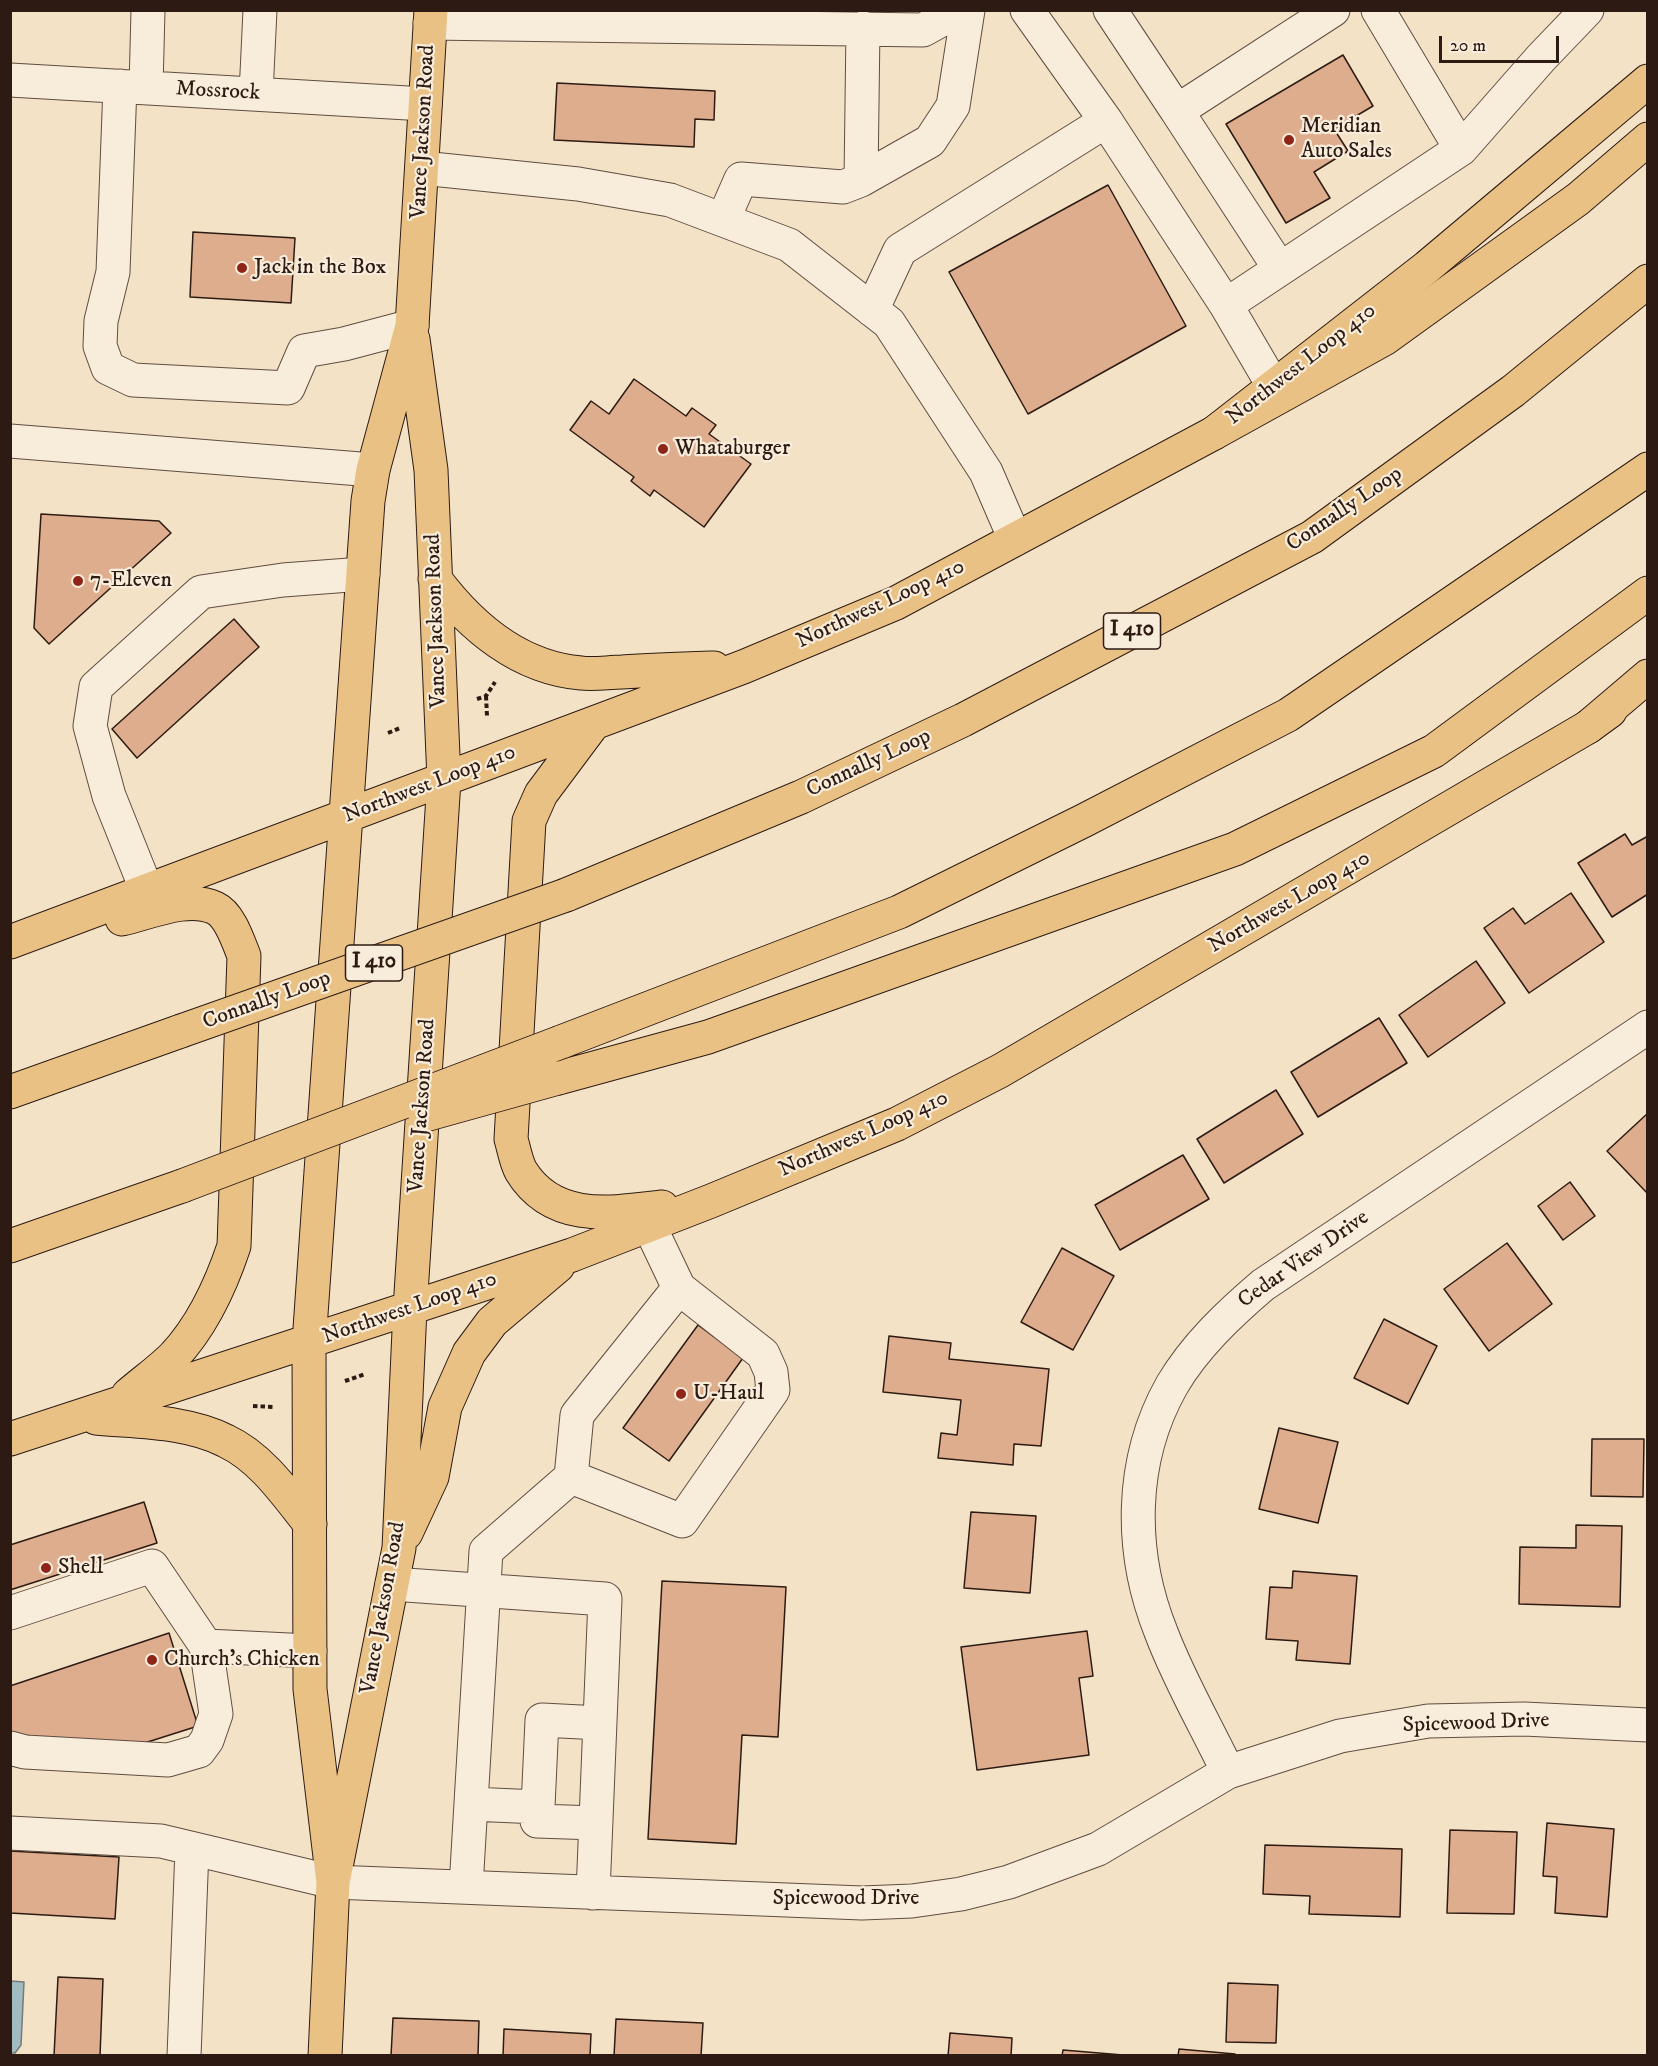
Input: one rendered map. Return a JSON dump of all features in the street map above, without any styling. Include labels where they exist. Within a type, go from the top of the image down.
[{"type":"main road","name":"Vance Jackson Road","points":[[325,2055],[333,1882],[399,1548],[410,1309],[444,780],[431,470],[412,326],[430,17]]},
{"type":"main road","name":"Northwest Loop 410","points":[[10,944],[743,667],[896,603],[1214,434],[1427,267],[1647,81]]},
{"type":"main road","points":[[1214,434],[1384,339],[1578,199],[1647,139]]},
{"type":"main road","name":"Connally Loop","points":[[10,1092],[566,894],[801,796],[963,720],[1312,537],[1513,391],[1647,281]]},
{"type":"main road","name":"Vance Jackson Road","points":[[333,1882],[310,1689],[309,1343],[363,574],[373,470],[412,326]]},
{"type":"main road","points":[[10,1246],[244,1165],[899,912],[1083,821],[1278,720],[1647,469]]},
{"type":"main road","points":[[435,579],[452,602],[477,626],[502,646],[540,665],[582,673],[743,667]]},
{"type":"main road","points":[[244,1165],[708,1037],[1235,849],[1434,751],[1647,593]]},
{"type":"main road","points":[[1588,727],[1647,676]]},
{"type":"main road","name":"Northwest Loop 410","points":[[10,1439],[572,1255],[711,1201],[897,1124],[1000,1071],[1588,727],[1647,683]]},
{"type":"main road","points":[[594,723],[541,794],[529,822],[511,1139],[521,1171],[546,1196],[574,1210],[606,1214],[711,1201]]},
{"type":"main road","points":[[10,944],[192,902],[217,908],[233,930],[244,956],[234,1246],[222,1281],[212,1300],[175,1355],[115,1406]]},
{"type":"main road","points":[[399,1548],[432,1477],[445,1407],[469,1353],[492,1322],[572,1255]]},
{"type":"main road","points":[[82,1416],[179,1427],[227,1441],[248,1455],[279,1484],[310,1524]]},
{"type":"street","points":[[148,10],[116,179],[113,272],[101,321],[100,346],[108,368],[133,380],[288,388],[304,351],[412,326]]},
{"type":"street","points":[[256,94],[260,10]]},
{"type":"street","points":[[430,17],[923,30],[959,10]]},
{"type":"street","points":[[723,220],[741,179],[843,187],[861,180],[930,141],[953,105],[968,10]]},
{"type":"street","points":[[1027,10],[1106,121],[1226,305],[1274,387]]},
{"type":"street","points":[[1110,10],[1280,269]]},
{"type":"street","points":[[1177,111],[1333,10]]},
{"type":"street","points":[[1378,10],[1461,149]]},
{"type":"street","points":[[1226,305],[1461,149],[1541,58],[1587,10]]},
{"type":"street","points":[[861,180],[863,28]]},
{"type":"street","name":"Mossrock","points":[[10,80],[425,104]]},
{"type":"street","points":[[872,310],[900,250],[1106,121]]},
{"type":"street","points":[[422,168],[589,186],[670,200],[789,245],[889,323],[986,472],[1015,539]]},
{"type":"street","points":[[10,441],[373,470]]},
{"type":"street","points":[[147,891],[109,796],[90,726],[96,687],[201,592],[283,580],[363,574]]},
{"type":"street","name":"Cedar View Drive","points":[[1228,1772],[1161,1633],[1147,1589],[1139,1544],[1138,1506],[1142,1464],[1154,1422],[1173,1384],[1197,1350],[1220,1324],[1263,1285],[1647,1027]]},
{"type":"street","points":[[571,1477],[682,1521],[773,1390],[771,1372],[763,1354],[679,1288],[649,1225]]},
{"type":"street","points":[[466,1887],[486,1551],[571,1477],[577,1415],[679,1288]]},
{"type":"street","points":[[10,1614],[153,1566],[206,1646],[216,1714],[207,1740],[199,1751],[168,1760],[25,1752],[10,1748]]},
{"type":"street","points":[[392,1584],[605,1599],[593,1893]]},
{"type":"street","points":[[206,1646],[310,1651]]},
{"type":"street","name":"Spicewood Drive","points":[[10,1833],[161,1841],[333,1882],[862,1903],[912,1901],[961,1894],[1010,1882],[1098,1849],[1228,1772],[1340,1736],[1428,1721],[1524,1719],[1647,1725]]},
{"type":"street","points":[[596,1823],[537,1821],[542,1720],[600,1723]]},
{"type":"street","points":[[471,1804],[538,1807]]},
{"type":"street","points":[[184,2055],[192,1849]]},
{"type":"path","points":[[487,716],[486,696],[498,676]]},
{"type":"path","points":[[345,1381],[365,1374]]},
{"type":"path","points":[[253,1406],[277,1408]]},
{"type":"water","points":[[11,1981],[24,1982],[21,2045],[15,2053],[11,2053]]},
{"type":"building","name":"Meridian Auto Sales","points":[[1343,55],[1373,106],[1334,129],[1348,151],[1314,172],[1330,198],[1286,223],[1226,124]]},
{"type":"building","points":[[557,83],[715,91],[714,120],[695,119],[694,147],[554,140]]},
{"type":"building","points":[[1108,185],[1186,326],[1028,414],[949,272]]},
{"type":"building","name":"Jack in the Box","points":[[193,232],[295,238],[291,303],[190,297]]},
{"type":"building","name":"Whataburger","points":[[634,379],[686,416],[692,408],[716,425],[709,434],[751,464],[704,527],[654,490],[650,496],[631,481],[634,477],[570,430],[591,401],[609,414]]},
{"type":"building","name":"7-Eleven","points":[[41,514],[159,521],[171,533],[49,644],[34,628]]},
{"type":"building","name":"7-Eleven","points":[[234,619],[259,647],[137,758],[112,729]]},
{"type":"building","points":[[1625,834],[1632,845],[1648,836],[1648,894],[1612,917],[1578,863]]},
{"type":"building","points":[[1571,893],[1604,942],[1529,993],[1484,928],[1513,908],[1525,924]]},
{"type":"building","points":[[1476,961],[1505,1003],[1428,1057],[1399,1015]]},
{"type":"building","points":[[1379,1018],[1407,1063],[1318,1117],[1291,1072]]},
{"type":"building","points":[[1276,1090],[1303,1134],[1224,1183],[1197,1139]]},
{"type":"building","points":[[1648,1113],[1648,1194],[1607,1151]]},
{"type":"building","points":[[1183,1155],[1209,1199],[1120,1250],[1095,1205]]},
{"type":"building","points":[[1570,1182],[1595,1216],[1563,1240],[1538,1206]]},
{"type":"building","points":[[1507,1243],[1552,1304],[1489,1351],[1444,1289]]},
{"type":"building","points":[[1062,1248],[1114,1276],[1073,1350],[1021,1322]]},
{"type":"building","points":[[1384,1319],[1437,1346],[1408,1404],[1354,1378]]},
{"type":"building","points":[[698,1325],[743,1358],[669,1461],[623,1428]]},
{"type":"building","points":[[889,1336],[951,1343],[949,1359],[1049,1369],[1041,1446],[1014,1444],[1013,1465],[938,1458],[941,1433],[957,1435],[961,1400],[883,1392]]},
{"type":"building","points":[[1279,1428],[1338,1442],[1318,1523],[1259,1509]]},
{"type":"building","points":[[1592,1439],[1644,1439],[1643,1497],[1591,1496]]},
{"type":"building","name":"Shell","points":[[144,1502],[157,1543],[10,1590],[10,1545]]},
{"type":"building","points":[[971,1512],[1036,1516],[1030,1593],[964,1588]]},
{"type":"building","points":[[1576,1525],[1622,1526],[1620,1607],[1519,1604],[1520,1547],[1576,1548]]},
{"type":"building","points":[[1293,1571],[1357,1576],[1350,1664],[1296,1660],[1298,1641],[1266,1639],[1270,1587],[1292,1588]]},
{"type":"building","points":[[662,1581],[786,1587],[778,1737],[742,1735],[736,1844],[648,1839]]},
{"type":"building","points":[[1087,1631],[1093,1676],[1079,1678],[1089,1755],[977,1770],[961,1647]]},
{"type":"building","points":[[169,1633],[198,1726],[135,1746],[10,1739],[10,1686]]},
{"type":"building","points":[[1547,1823],[1614,1829],[1607,1917],[1555,1913],[1557,1877],[1543,1876]]},
{"type":"building","points":[[1450,1830],[1517,1832],[1514,1914],[1447,1913]]},
{"type":"building","points":[[1265,1845],[1402,1849],[1400,1917],[1309,1914],[1310,1896],[1263,1894]]},
{"type":"building","points":[[10,1851],[119,1857],[115,1919],[10,1913]]},
{"type":"building","points":[[58,1977],[103,1979],[100,2056],[54,2056]]},
{"type":"building","points":[[1228,1983],[1278,1985],[1276,2043],[1226,2042]]},
{"type":"building","points":[[393,2018],[479,2021],[478,2056],[391,2056]]},
{"type":"building","points":[[616,2019],[703,2023],[701,2056],[614,2056]]},
{"type":"building","points":[[504,2029],[591,2034],[590,2056],[503,2056]]},
{"type":"building","points":[[950,2033],[1012,2038],[1011,2056],[948,2056]]},
{"type":"building","points":[[1179,2049],[1235,2054],[1234,2056],[1178,2056]]},
{"type":"building","points":[[1063,2050],[1135,2056],[1062,2056]]},
{"type":"place","name":"Meridian Auto Sales","points":[[1289,140]]},
{"type":"place","name":"Jack in the Box","points":[[242,268]]},
{"type":"place","name":"Whataburger","points":[[663,449]]},
{"type":"place","name":"7-Eleven","points":[[78,581]]},
{"type":"place","name":"U-Haul","points":[[681,1394]]},
{"type":"place","name":"Shell","points":[[46,1568]]},
{"type":"place","name":"Church's Chicken","points":[[152,1660]]}]
